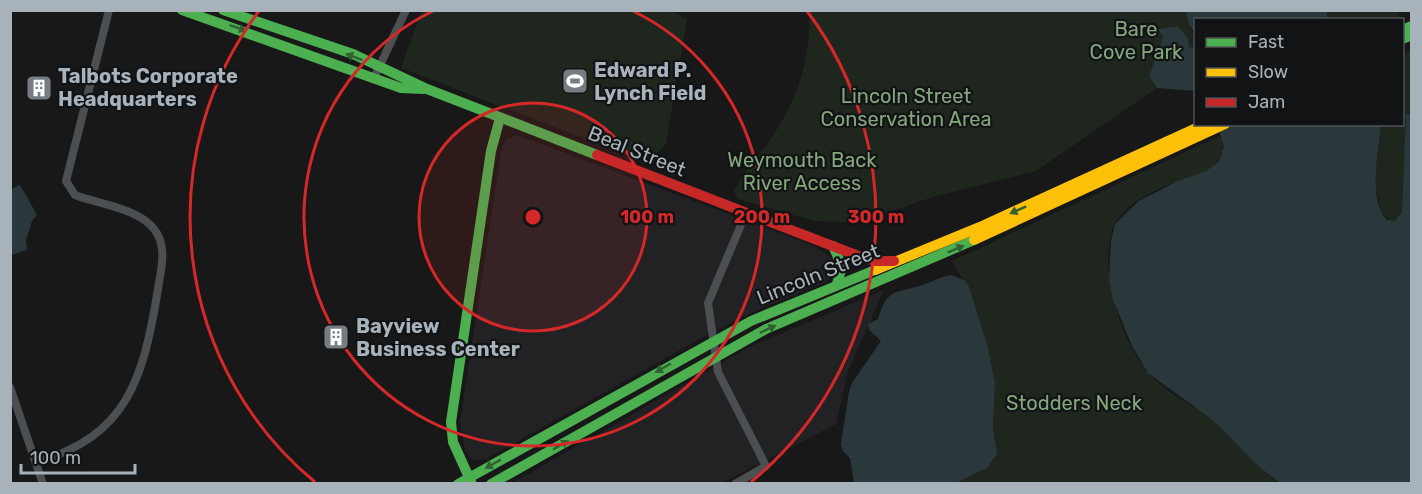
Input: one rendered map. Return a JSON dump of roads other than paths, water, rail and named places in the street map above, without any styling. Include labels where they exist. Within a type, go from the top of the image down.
[{"type":"main road","name":"Beal Street","points":[[182,10],[195,12],[401,88],[427,89]]},
{"type":"main road","name":"Beal Street","points":[[223,10],[379,67],[500,118],[833,246],[876,261],[898,261]]},
{"type":"main road","points":[[470,481],[453,442],[451,422],[491,151],[500,118]]},
{"type":"main road","name":"Lincoln Street","points":[[458,483],[470,481],[714,339],[837,284],[898,261],[1207,128]]},
{"type":"main road","name":"Lincoln Street","points":[[491,483],[716,356],[776,325],[1029,217],[1207,128]]},
{"type":"main road","points":[[833,246],[842,266],[842,273],[837,284]]},
{"type":"street","points":[[36,462],[74,448],[103,427],[118,411],[136,384],[149,344],[162,259],[160,241],[156,231],[151,225],[127,212],[75,195],[66,181],[109,10]]},
{"type":"street","points":[[374,78],[405,10]]},
{"type":"street","points":[[735,483],[766,466],[718,372],[708,303],[746,213]]},
{"type":"street","points":[[10,387],[43,483]]},
{"type":"place","name":"Edward P. Lynch Field","points":[[575,81]]},
{"type":"place","name":"Talbots Corporate Headquarters","points":[[39,88]]},
{"type":"place","name":"Bayview Business Center","points":[[336,337]]},
{"type":"park label","name":"Bare Cove Park","points":[[1136,40]]},
{"type":"park label","name":"Lincoln Street Conservation Area","points":[[906,108]]},
{"type":"park label","name":"Weymouth Back River Access","points":[[802,172]]},
{"type":"park label","name":"Stodders Neck","points":[[1074,403]]}]
